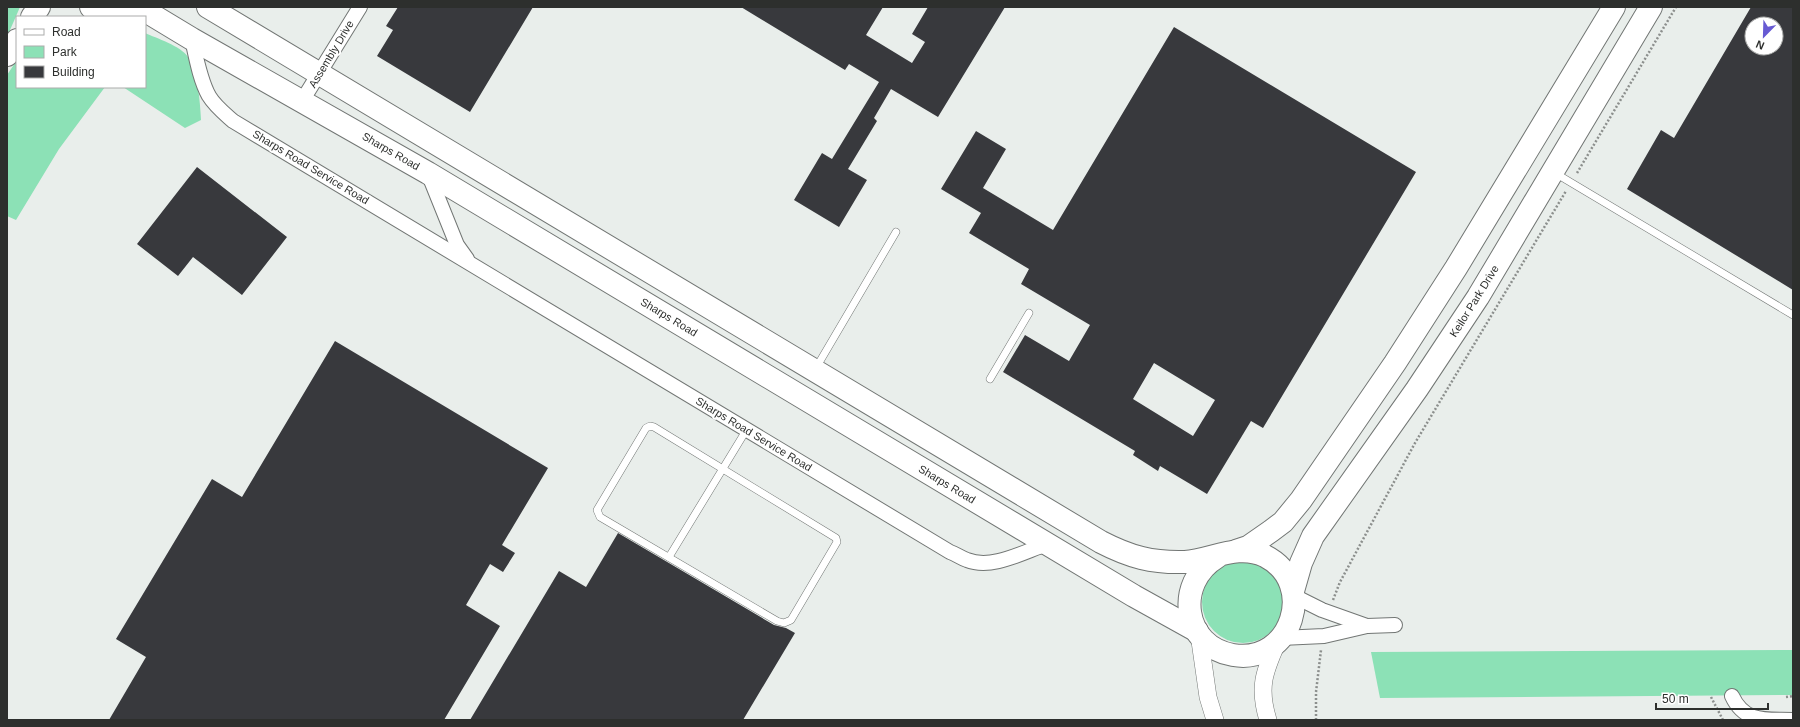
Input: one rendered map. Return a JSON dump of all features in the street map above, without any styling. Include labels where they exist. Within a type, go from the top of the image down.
[{"type":"main road","points":[[33,16],[39,7]]},
{"type":"main road","points":[[91,7],[129,16]]},
{"type":"main road","name":"Sharps Road","points":[[139,7],[192,39],[428,173],[1198,633]]},
{"type":"main road","points":[[208,7],[815,369],[1077,528],[1124,554],[1139,559],[1154,561],[1186,562],[1226,554],[1258,554],[1272,560],[1287,577],[1293,594],[1292,619],[1279,640],[1270,648],[1254,654],[1236,655],[1227,654],[1212,646],[1198,633],[1190,611],[1191,590],[1200,571],[1226,554],[1259,540],[1283,522],[1301,500],[1395,363],[1456,268],[1614,7]]},
{"type":"main road","name":"Keilor Park Drive","points":[[1293,594],[1306,548],[1312,536],[1452,337],[1651,7]]},
{"type":"main road","points":[[146,20],[173,27]]},
{"type":"main road","points":[[7,55],[16,42]]},
{"type":"street","name":"Assembly Drive","points":[[302,101],[360,7]]},
{"type":"street","name":"Sharps Road Service Road","points":[[192,39],[197,62],[209,96],[224,113],[240,125],[967,561],[981,564],[993,563],[1047,544]]},
{"type":"street","name":"Sharps Road Service Road","points":[[428,173],[457,245],[470,263]]},
{"type":"street","points":[[1293,594],[1329,612],[1367,626]]},
{"type":"street","points":[[1268,720],[1262,697],[1262,681],[1279,640],[1324,636],[1367,626],[1395,625]]},
{"type":"street","points":[[1198,633],[1208,697],[1216,720]]},
{"type":"street","points":[[1732,696],[1740,709],[1758,719],[1793,720]]},
{"type":"lane","points":[[1552,171],[1793,316]]},
{"type":"lane","points":[[815,369],[896,232]]},
{"type":"lane","points":[[990,380],[1029,313]]},
{"type":"lane","points":[[650,426],[654,427],[836,538],[837,542],[790,620],[784,623],[669,557],[600,517],[597,513],[597,510],[638,441],[646,428],[650,426]]},
{"type":"lane","points":[[669,557],[747,429]]},
{"type":"path","points":[[1329,612],[1340,582],[1415,443],[1676,7]]},
{"type":"path","points":[[1316,720],[1319,660],[1324,636]]},
{"type":"path","points":[[1786,696],[1793,696]]},
{"type":"path","points":[[1711,698],[1723,720]]},
{"type":"green space","points":[[7,7],[20,7],[16,16],[7,37]]},
{"type":"green space","points":[[146,33],[180,49],[188,57],[191,64],[199,96],[201,120],[185,128],[125,88],[146,88]]},
{"type":"green space","points":[[16,62],[16,88],[104,88],[59,149],[16,220],[7,216],[7,75]]},
{"type":"green space","points":[[1243,561],[1259,564],[1272,573],[1281,586],[1284,602],[1281,618],[1272,631],[1259,640],[1243,643],[1227,640],[1214,631],[1205,618],[1202,602],[1205,586],[1214,573],[1227,564]]},
{"type":"green space","points":[[1793,650],[1793,695],[1380,698],[1371,652]]},
{"type":"building","points":[[398,7],[533,7],[470,112],[377,56],[393,30],[386,26]]},
{"type":"building","points":[[741,7],[883,7],[866,35],[912,63],[925,42],[912,34],[928,7],[1005,7],[938,117],[891,89],[874,118],[877,121],[848,169],[867,180],[839,227],[794,200],[822,153],[832,159],[879,82],[849,64],[845,70]]},
{"type":"building","points":[[1751,7],[1793,7],[1793,290],[1627,189],[1661,130],[1674,138],[1744,19],[1744,56],[1784,56],[1784,16],[1746,16]]},
{"type":"building","points":[[1174,27],[1416,172],[1263,428],[1251,421],[1207,494],[1160,466],[1158,471],[1133,455],[1135,451],[1003,372],[1025,335],[1069,361],[1090,325],[1021,284],[1029,269],[969,233],[981,213],[941,189],[976,131],[1006,149],[983,188],[1053,230]],"holes":[[[1154,363],[1215,400],[1193,436],[1133,399]]]},
{"type":"building","points":[[197,167],[287,237],[242,295],[193,257],[178,276],[137,244]]},
{"type":"building","points":[[335,341],[548,468],[502,545],[515,553],[503,572],[490,564],[466,605],[500,626],[444,720],[109,720],[146,657],[116,639],[212,479],[242,497]]},
{"type":"building","points":[[618,533],[774,625],[786,628],[795,633],[743,720],[470,720],[559,571],[586,587]]}]
